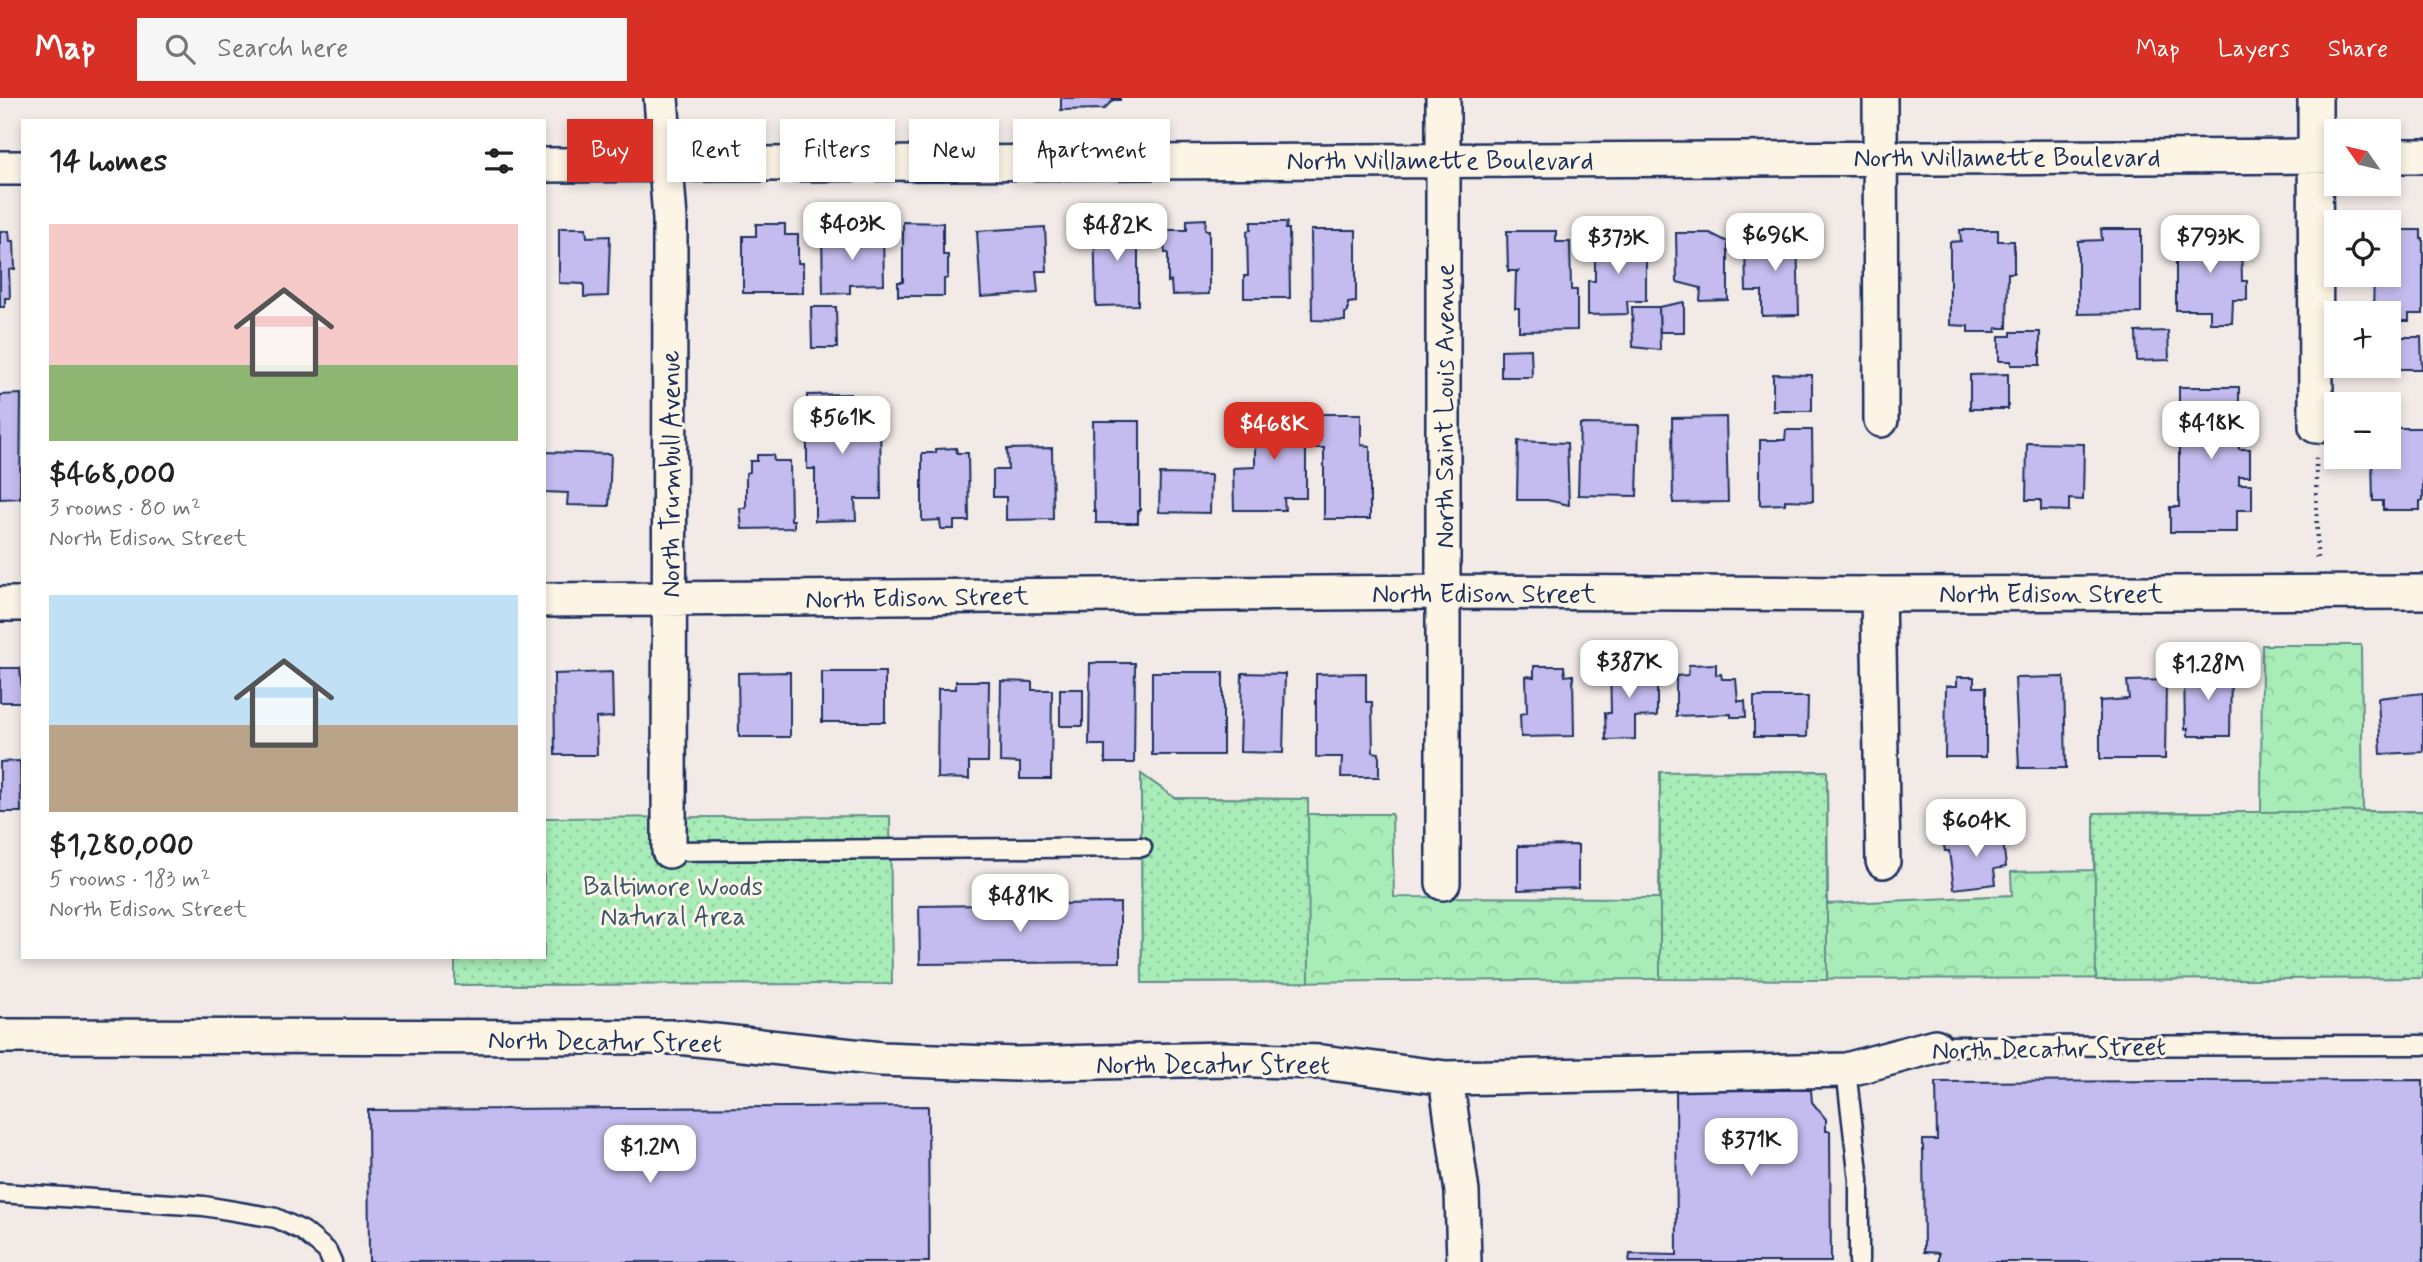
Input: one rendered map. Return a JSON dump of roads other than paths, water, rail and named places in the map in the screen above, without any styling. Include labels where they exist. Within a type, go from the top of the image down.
[{"type":"street","name":"North Trumbull Avenue","points":[[661,98],[670,219],[669,851]]},
{"type":"street","name":"North Saint Louis Avenue","points":[[1443,98],[1443,883]]},
{"type":"street","points":[[1880,98],[1881,420]]},
{"type":"street","points":[[2315,98],[2324,145]]},
{"type":"street","name":"North Willamette Boulevard","points":[[546,165],[2324,156]]},
{"type":"street","points":[[2401,156],[2423,156]]},
{"type":"street","points":[[0,168],[21,168]]},
{"type":"street","points":[[2316,426],[2325,196]]},
{"type":"street","name":"North Edison Street","points":[[546,600],[1444,592],[2423,592]]},
{"type":"street","points":[[1878,594],[1883,861]]},
{"type":"street","points":[[0,604],[21,604]]},
{"type":"street","name":"North Decatur Street","points":[[0,1036],[678,1037],[881,1059],[1016,1064],[1226,1059],[1322,1062],[1446,1078],[1846,1070],[1935,1046]]},
{"type":"street","points":[[1446,1078],[1462,1192],[1464,1262]]},
{"type":"lane","points":[[669,851],[1142,847]]},
{"type":"lane","name":"North Decatur Street","points":[[1935,1046],[2423,1045]]},
{"type":"lane","points":[[1846,1070],[1859,1180],[1859,1262]]},
{"type":"lane","points":[[0,1193],[204,1206],[276,1218],[303,1231],[327,1251],[332,1262]]},
{"type":"park label","name":"Baltimore Woods Natural Area","points":[[673,901]]}]
